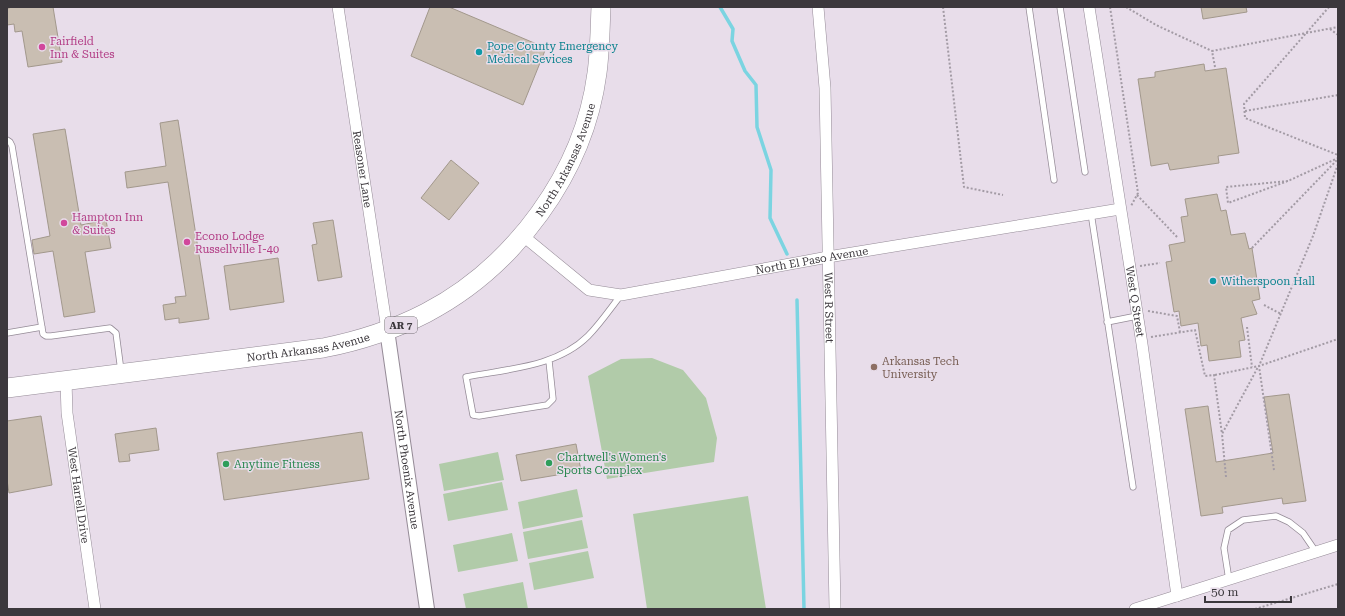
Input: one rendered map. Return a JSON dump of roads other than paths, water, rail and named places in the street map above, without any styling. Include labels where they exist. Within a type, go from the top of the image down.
[{"type":"highway","name":"North Arkansas Avenue","points":[[7,388],[323,348],[350,342],[387,330],[427,313],[451,298],[494,265],[522,235],[548,202],[562,178],[584,128],[597,74],[601,7]]},
{"type":"street","name":"Reasoner Lane","points":[[338,7],[387,330]]},
{"type":"street","name":"West R Street","points":[[818,7],[825,88],[835,609]]},
{"type":"street","name":"West Q Street","points":[[1089,7],[1125,209],[1142,317],[1177,596]]},
{"type":"street","name":"North El Paso Avenue","points":[[522,235],[589,290],[621,295],[828,257],[1091,213],[1125,209]]},
{"type":"street","name":"North Phoenix Avenue","points":[[387,330],[426,609]]},
{"type":"street","name":"West Harrell Drive","points":[[66,381],[67,413],[95,609]]},
{"type":"street","points":[[1135,609],[1338,545]]},
{"type":"lane","points":[[1029,7],[1054,180]]},
{"type":"lane","points":[[1060,7],[1085,172]]},
{"type":"lane","points":[[7,140],[12,146],[42,327],[46,336],[110,328],[116,333],[122,374]]},
{"type":"lane","points":[[1091,213],[1133,487]]},
{"type":"lane","points":[[549,361],[553,399],[547,405],[479,416],[473,415],[466,377],[549,361],[574,348],[588,336],[621,295]]},
{"type":"lane","points":[[1107,322],[1142,317]]},
{"type":"lane","points":[[7,334],[42,327]]},
{"type":"lane","points":[[1229,580],[1224,548],[1228,530],[1243,520],[1276,516],[1289,522],[1303,533],[1316,552]]},
{"type":"waterway","points":[[720,7],[733,29],[732,41],[745,71],[756,85],[757,127],[771,170],[770,218],[787,254]]},
{"type":"waterway","points":[[797,300],[804,609]]},
{"type":"place","name":"Fairfield Inn & Suites","points":[[42,47]]},
{"type":"place","name":"Pope County Emergency Medical Sevices","points":[[479,52]]},
{"type":"place","name":"Hampton Inn & Suites","points":[[64,223]]},
{"type":"place","name":"Econo Lodge Russellville I-40","points":[[187,242]]},
{"type":"place","name":"Witherspoon Hall","points":[[1213,281]]},
{"type":"place","name":"Arkansas Tech University","points":[[874,367]]},
{"type":"place","name":"Chartwell's Women's Sports Complex","points":[[549,463]]},
{"type":"place","name":"Anytime Fitness","points":[[226,464]]}]
